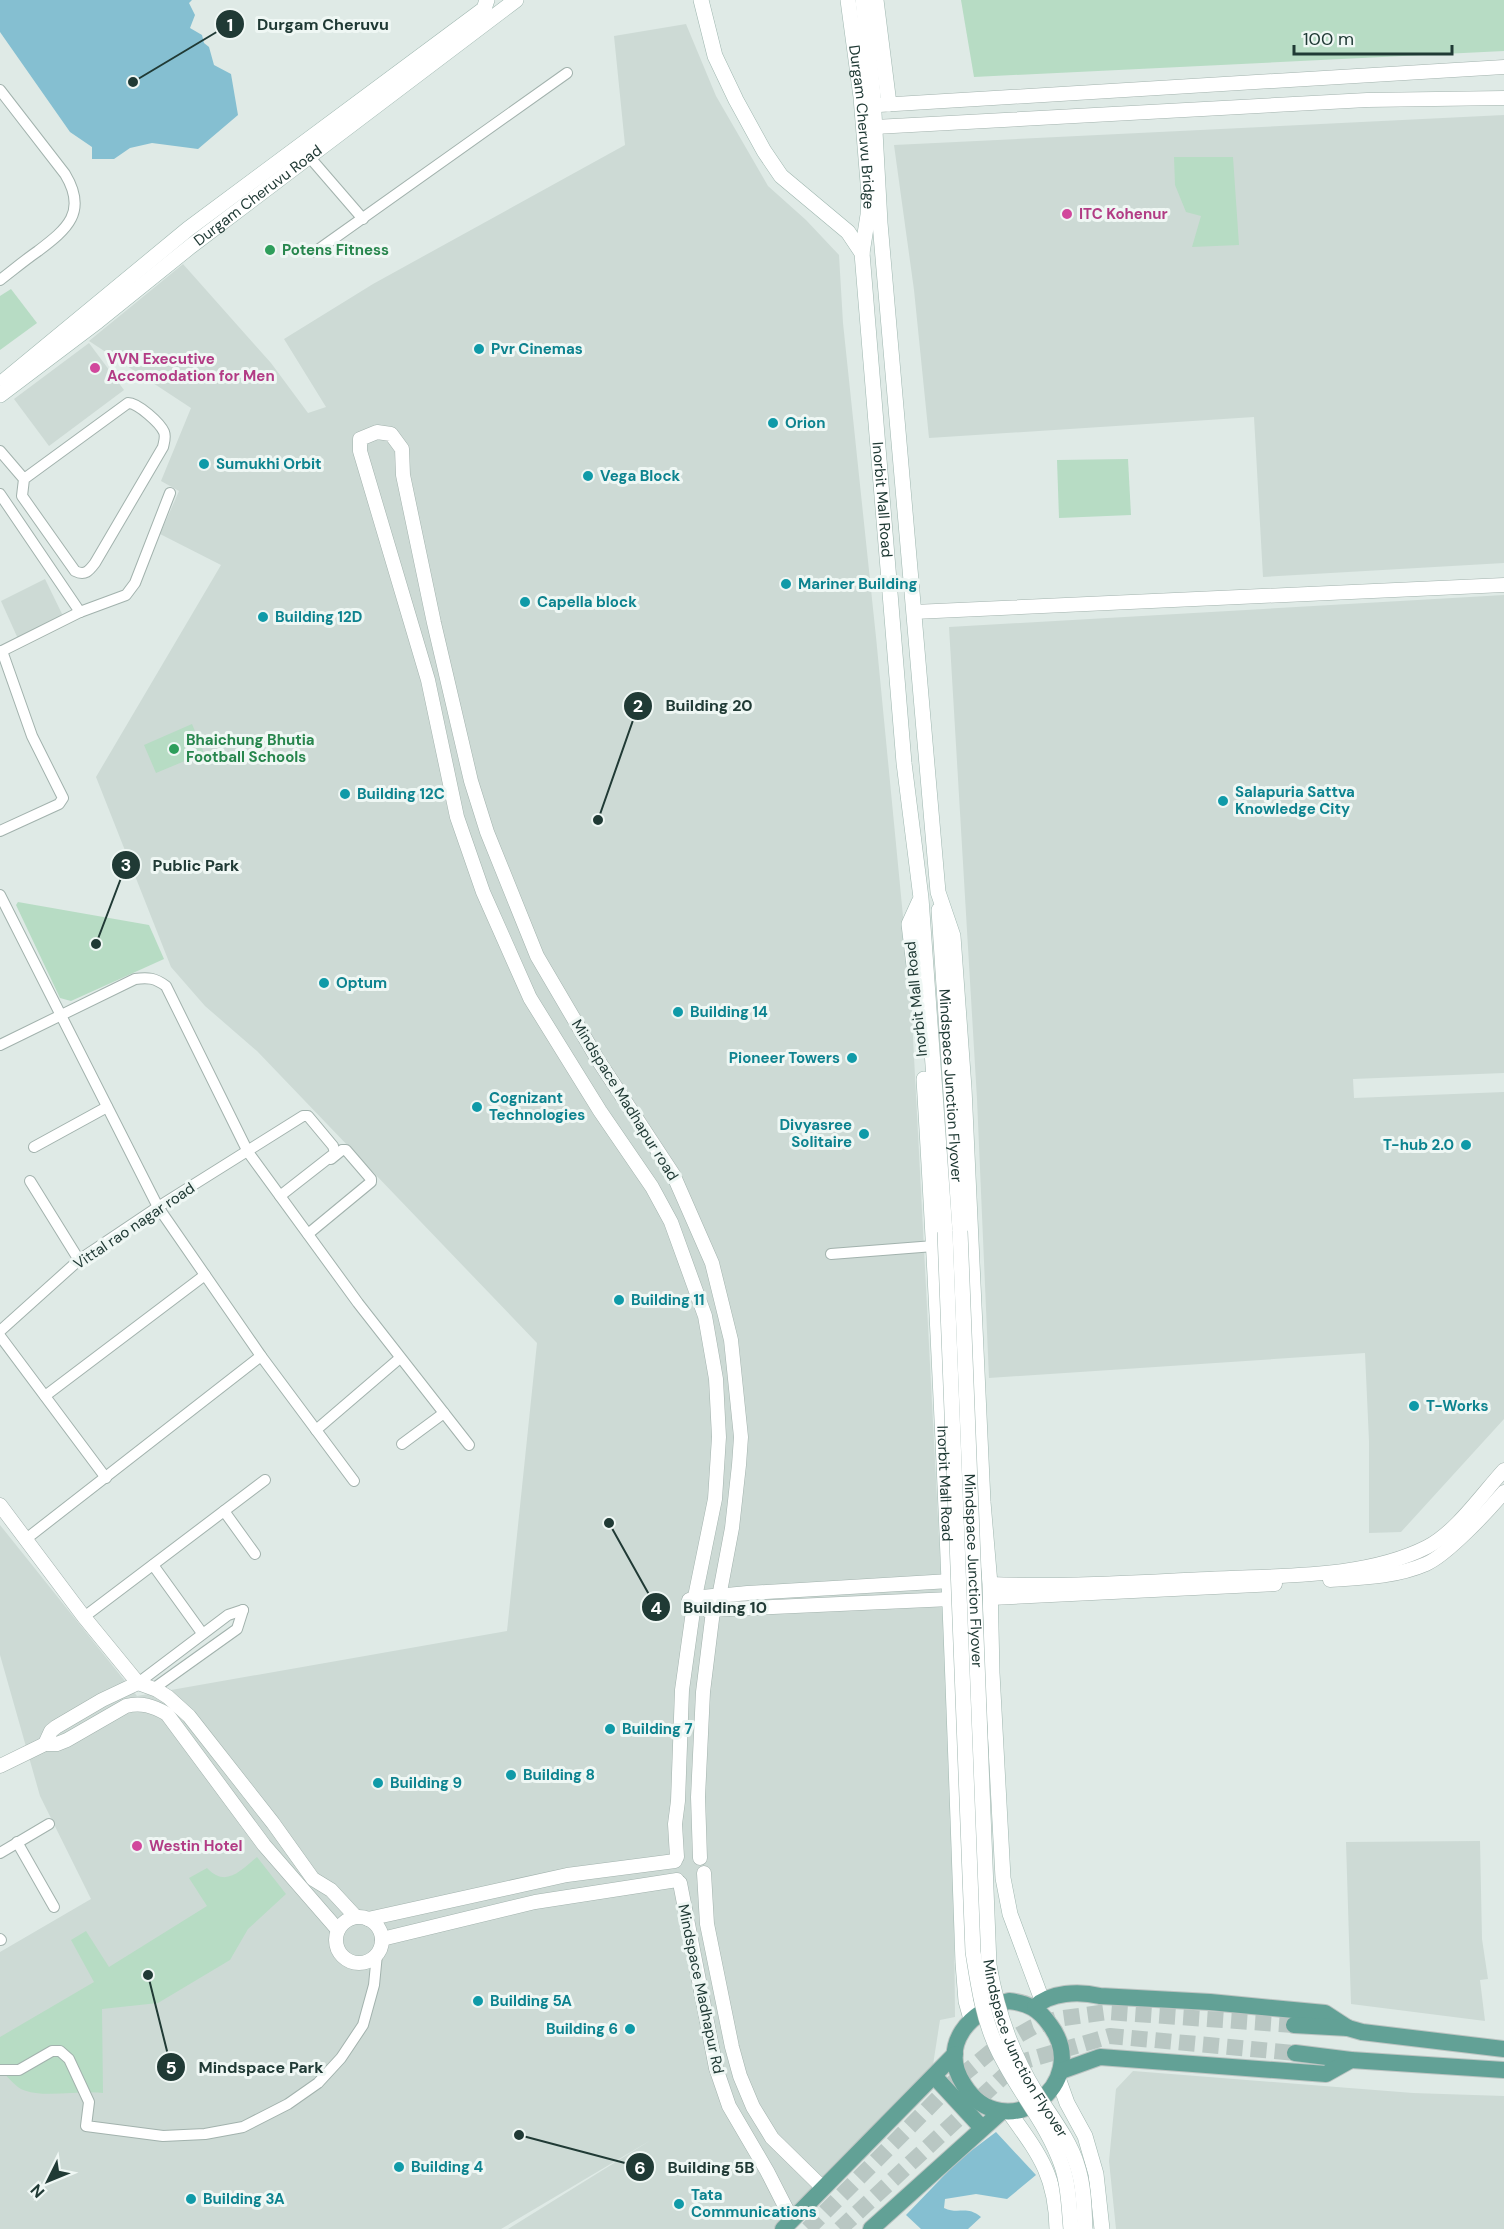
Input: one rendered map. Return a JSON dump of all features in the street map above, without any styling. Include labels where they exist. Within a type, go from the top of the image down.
[{"type":"main road","name":"Durgam Cheruvu Road","points":[[0,395],[484,9],[487,0]]},
{"type":"main road","name":"Durgam Cheruvu Road","points":[[0,384],[188,229],[304,152],[516,0]]},
{"type":"main road","points":[[701,0],[715,56],[764,151],[781,176],[848,232],[862,253]]},
{"type":"main road","name":"Durgam Cheruvu Bridge","points":[[848,0],[861,97],[869,195],[862,253]]},
{"type":"main road","name":"Durgam Cheruvu Bridge","points":[[863,0],[877,163]]},
{"type":"main road","points":[[876,0],[889,104]]},
{"type":"main road","name":"Inorbit Mall Road","points":[[877,163],[880,223],[938,892],[953,936],[964,1088],[975,1339],[991,1591],[992,1673],[1003,1878],[1010,1914],[1040,2007]]},
{"type":"main road","name":"Inorbit Mall Road","points":[[862,253],[904,763],[921,898],[909,924],[920,1014],[934,1246],[951,1599],[963,1963],[966,2001],[971,2019]]},
{"type":"main road","name":"Mindspace Junction Flyover","points":[[938,892],[989,1965],[998,2010],[1012,2050],[1072,2149],[1081,2185],[1086,2229]]},
{"type":"main road","name":"Mindspace Junction Flyover","points":[[921,898],[953,1231],[973,1952],[979,1988],[993,2040],[1020,2092],[1048,2135],[1062,2167],[1067,2184],[1071,2229]]},
{"type":"main road","points":[[939,1340],[975,1339]]},
{"type":"main road","points":[[956,1776],[998,1777]]},
{"type":"main road","points":[[1348,2028],[1325,2013],[1210,2002],[1100,1996],[1092,2003],[1040,2007],[1009,2001],[993,2005],[971,2019],[963,2029],[955,2054],[958,2074],[967,2091],[977,2100],[1005,2112],[1019,2111],[1041,2100],[1051,2090],[1060,2074],[1100,2057],[1326,2074],[1351,2060]]},
{"type":"main road","points":[[1040,2007],[1060,2046],[1060,2074],[1067,2103],[1088,2146],[1096,2174],[1102,2229]]},
{"type":"main road","points":[[1294,2025],[1348,2028],[1362,2032],[1504,2049]]},
{"type":"main road","points":[[1295,2053],[1351,2060],[1504,2070]]},
{"type":"main road","points":[[788,2225],[955,2054]]},
{"type":"main road","points":[[934,2076],[982,2128]]},
{"type":"main road","points":[[872,2229],[982,2128],[1005,2112]]},
{"type":"main road","points":[[1005,2112],[1038,2153],[1047,2171],[1054,2190],[1058,2229]]},
{"type":"street","points":[[873,105],[1504,67]]},
{"type":"street","points":[[315,252],[567,73]]},
{"type":"street","points":[[0,90],[65,174],[72,186],[75,201],[71,219],[63,232],[0,280]]},
{"type":"street","points":[[874,127],[1356,101],[1504,98]]},
{"type":"street","points":[[304,152],[363,219]]},
{"type":"street","points":[[128,403],[139,406],[163,430],[165,439],[163,447],[95,563],[88,572],[83,574],[75,571],[22,496],[24,479],[128,403]]},
{"type":"street","name":"Mindspace Madhapur road","points":[[676,1859],[675,1824],[682,1701],[695,1602],[715,1499],[719,1437],[716,1379],[705,1316],[671,1222],[652,1187],[600,1111],[530,998],[483,892],[457,817],[428,680],[360,451],[360,440],[377,432],[391,434],[402,449],[403,475],[447,677],[471,781],[487,832],[535,950],[598,1060],[673,1174],[712,1263],[731,1340],[741,1437],[732,1528],[719,1597],[713,1611],[703,1692],[698,1797],[700,1858]]},
{"type":"street","points":[[0,451],[24,479]]},
{"type":"street","points":[[0,831],[59,804],[63,798],[32,736],[1,651],[80,612],[118,599],[131,590],[170,493]]},
{"type":"street","points":[[0,494],[80,612]]},
{"type":"street","points":[[59,582],[75,571]]},
{"type":"street","points":[[914,612],[1504,585]]},
{"type":"street","points":[[428,680],[447,677]]},
{"type":"street","points":[[0,895],[158,1207],[261,1356],[354,1482]]},
{"type":"street","points":[[0,1045],[135,979],[146,977],[157,979],[166,986],[248,1152],[400,1358],[469,1445]]},
{"type":"street","points":[[34,1147],[107,1107]]},
{"type":"street","name":"Vittal rao nagar road","points":[[0,1331],[79,1260],[158,1207],[303,1116],[308,1116],[314,1120],[333,1146],[335,1153],[281,1197]]},
{"type":"street","points":[[281,1197],[344,1149],[371,1179],[371,1182],[308,1234]]},
{"type":"street","name":"Mindspace Madhapur road","points":[[652,1187],[673,1174]]},
{"type":"street","points":[[30,1180],[79,1260]]},
{"type":"street","points":[[831,1254],[934,1246]]},
{"type":"street","points":[[45,1396],[205,1275]]},
{"type":"street","points":[[0,1336],[106,1478]]},
{"type":"street","points":[[26,1539],[261,1356]]},
{"type":"street","points":[[316,1430],[400,1358]]},
{"type":"street","points":[[402,1444],[444,1413]]},
{"type":"street","points":[[1083,1590],[1273,1576],[1369,1566],[1403,1557],[1429,1546],[1450,1530],[1503,1473]]},
{"type":"street","points":[[84,1617],[265,1480]]},
{"type":"street","points":[[991,1591],[1046,1587],[1083,1590],[1257,1586],[1387,1576],[1427,1564],[1488,1512],[1504,1492]]},
{"type":"street","points":[[0,1504],[84,1617],[138,1683],[168,1697],[180,1707],[206,1736],[313,1879],[331,1890],[362,1918],[378,1927],[382,1939],[377,1954],[374,1985],[363,2025],[341,2058],[318,2083],[288,2104],[243,2127],[205,2134],[163,2136],[86,2126],[89,2102],[69,2059],[60,2051],[52,2051],[19,2070],[0,2070]]},
{"type":"street","points":[[225,1511],[255,1554]]},
{"type":"street","points":[[153,1565],[202,1633]]},
{"type":"street","points":[[695,1602],[748,1593],[950,1581]]},
{"type":"street","points":[[695,1602],[713,1611],[951,1599]]},
{"type":"street","points":[[45,1744],[51,1731],[56,1727],[102,1700],[138,1683],[228,1615],[243,1611],[237,1629],[153,1689]]},
{"type":"street","points":[[0,1766],[45,1744],[57,1744],[67,1740],[110,1713],[134,1703],[153,1706],[166,1714],[264,1845],[338,1930]]},
{"type":"street","points":[[0,1853],[49,1824]]},
{"type":"street","points":[[17,1842],[54,1907]]},
{"type":"street","points":[[377,1954],[370,1960],[360,1963],[342,1956],[337,1948],[336,1939],[338,1930],[345,1921],[567,1875],[676,1859],[689,1853],[700,1858],[704,1865],[707,1924],[740,2076],[756,2112],[772,2138],[824,2188]]},
{"type":"street","points":[[676,1859],[672,1866],[673,1876],[679,1882],[687,1886],[694,1884],[704,1873]]},
{"type":"street","points":[[382,1939],[535,1902],[679,1882]]},
{"type":"street","name":"Mindspace Madhapur Rd","points":[[679,1882],[713,2060],[729,2106],[763,2164],[788,2225]]},
{"type":"street","points":[[739,2125],[756,2112]]},
{"type":"street","points":[[763,2164],[782,2147]]},
{"type":"shaded area","points":[[686,24],[716,96],[768,186],[806,220],[839,255],[843,323],[911,999],[953,1807],[955,2017],[940,2020],[933,2065],[787,2229],[508,2229],[651,2140],[501,2229],[0,2229],[0,1952],[91,1899],[40,1796],[0,1655],[0,1525],[137,1696],[507,1631],[537,1343],[257,1051],[205,1006],[171,967],[96,777],[221,565],[160,534],[179,491],[161,481],[191,408],[89,341],[183,264],[271,363],[308,413],[326,407],[284,339],[373,284],[625,145],[614,36]]},
{"type":"shaded area","points":[[1504,115],[1504,563],[1263,577],[1254,417],[929,438],[914,290],[894,145]]},
{"type":"shaded area","points":[[89,343],[124,390],[49,446],[14,399]]},
{"type":"shaded area","points":[[45,579],[64,618],[19,641],[1,601]]},
{"type":"shaded area","name":"Salapuria Sattva Knowledge City","points":[[1504,595],[1504,1073],[1353,1079],[1354,1098],[1504,1092],[1504,1419],[1401,1532],[1369,1533],[1369,1441],[1365,1353],[989,1378],[977,1099],[949,627]]},
{"type":"shaded area","points":[[1480,1841],[1482,1939],[1488,1979],[1480,1980],[1485,2021],[1351,2004],[1346,1842]]},
{"type":"shaded area","points":[[1133,2071],[1413,2093],[1504,2096],[1504,2229],[1116,2229],[1109,2161],[1116,2089]]},
{"type":"green space","points":[[961,0],[1504,0],[1504,51],[974,77]]},
{"type":"green space","points":[[1174,157],[1233,157],[1239,245],[1192,247],[1201,216],[1186,212],[1175,185]]},
{"type":"green space","points":[[11,289],[37,323],[0,350],[0,296]]},
{"type":"green space","points":[[1128,459],[1131,515],[1059,518],[1057,460]]},
{"type":"green space","name":"Bhaichung Bhutia Football Schools","points":[[192,724],[204,753],[156,773],[144,745]]},
{"type":"green space","points":[[18,902],[149,925],[164,959],[71,1001],[60,998],[16,905]]},
{"type":"green space","points":[[257,1857],[286,1894],[248,1929],[230,1960],[158,2003],[102,2009],[103,2093],[29,2092],[18,2087],[0,2069],[0,2037],[94,1982],[71,1940],[86,1931],[109,1967],[207,1906],[189,1878],[207,1868],[220,1877],[227,1877],[239,1872]]},
{"type":"water","points":[[0,0],[192,0],[189,3],[195,15],[190,28],[202,35],[204,43],[209,47],[214,65],[231,74],[238,115],[198,149],[152,143],[130,148],[114,159],[92,159],[92,147],[70,132],[0,32]]},
{"type":"water","points":[[996,2132],[1036,2175],[1007,2199],[976,2194],[945,2199],[944,2208],[976,2213],[981,2217],[968,2229],[921,2229],[906,2215],[959,2160]]},
{"type":"tunnel","points":[[808,2229],[954,2082],[994,2049],[1033,2027],[1057,2019],[1107,2012],[1294,2025]]},
{"type":"tunnel","points":[[840,2229],[1007,2073],[1028,2060],[1110,2036],[1295,2053]]},
{"type":"place","name":"Durgam Cheruvu","points":[[133,82]]},
{"type":"place","name":"ITC Kohenur","points":[[1067,214]]},
{"type":"place","name":"Potens Fitness","points":[[270,250]]},
{"type":"place","name":"Pvr Cinemas","points":[[479,349]]},
{"type":"place","name":"VVN Executive Accomodation for Men","points":[[95,368]]},
{"type":"place","name":"Orion","points":[[773,423]]},
{"type":"place","name":"Sumukhi Orbit","points":[[204,464]]},
{"type":"place","name":"Vega Block","points":[[588,476]]},
{"type":"place","name":"Mariner Building","points":[[786,584]]},
{"type":"place","name":"Capella block","points":[[525,602]]},
{"type":"place","name":"Building 12D","points":[[263,617]]},
{"type":"place","name":"Bhaichung Bhutia Football Schools","points":[[174,749]]},
{"type":"place","name":"Building 12C","points":[[345,794]]},
{"type":"place","name":"Salapuria Sattva Knowledge City","points":[[1223,801]]},
{"type":"place","name":"Building 20","points":[[598,820]]},
{"type":"place","name":"Public Park","points":[[96,944]]},
{"type":"place","name":"Optum","points":[[324,983]]},
{"type":"place","name":"Building 14","points":[[678,1012]]},
{"type":"place","name":"Pioneer Towers","points":[[852,1058]]},
{"type":"place","name":"Cognizant Technologies","points":[[477,1107]]},
{"type":"place","name":"Divyasree Solitaire","points":[[864,1134]]},
{"type":"place","name":"T-hub 2.0","points":[[1466,1145]]},
{"type":"place","name":"Building 11","points":[[619,1300]]},
{"type":"place","name":"T-Works","points":[[1414,1406]]},
{"type":"place","name":"Building 10","points":[[609,1523]]},
{"type":"place","name":"Building 7","points":[[610,1729]]},
{"type":"place","name":"Building 8","points":[[511,1775]]},
{"type":"place","name":"Building 9","points":[[378,1783]]},
{"type":"place","name":"Westin Hotel","points":[[137,1846]]},
{"type":"place","name":"Mindspace Park","points":[[148,1975]]},
{"type":"place","name":"Building 5A","points":[[478,2001]]},
{"type":"place","name":"Building 6","points":[[630,2029]]},
{"type":"place","name":"Building 5B","points":[[519,2135]]},
{"type":"place","name":"Building 4","points":[[399,2167]]},
{"type":"place","name":"Building 3A","points":[[191,2199]]},
{"type":"place","name":"Tata Communications","points":[[679,2204]]}]
